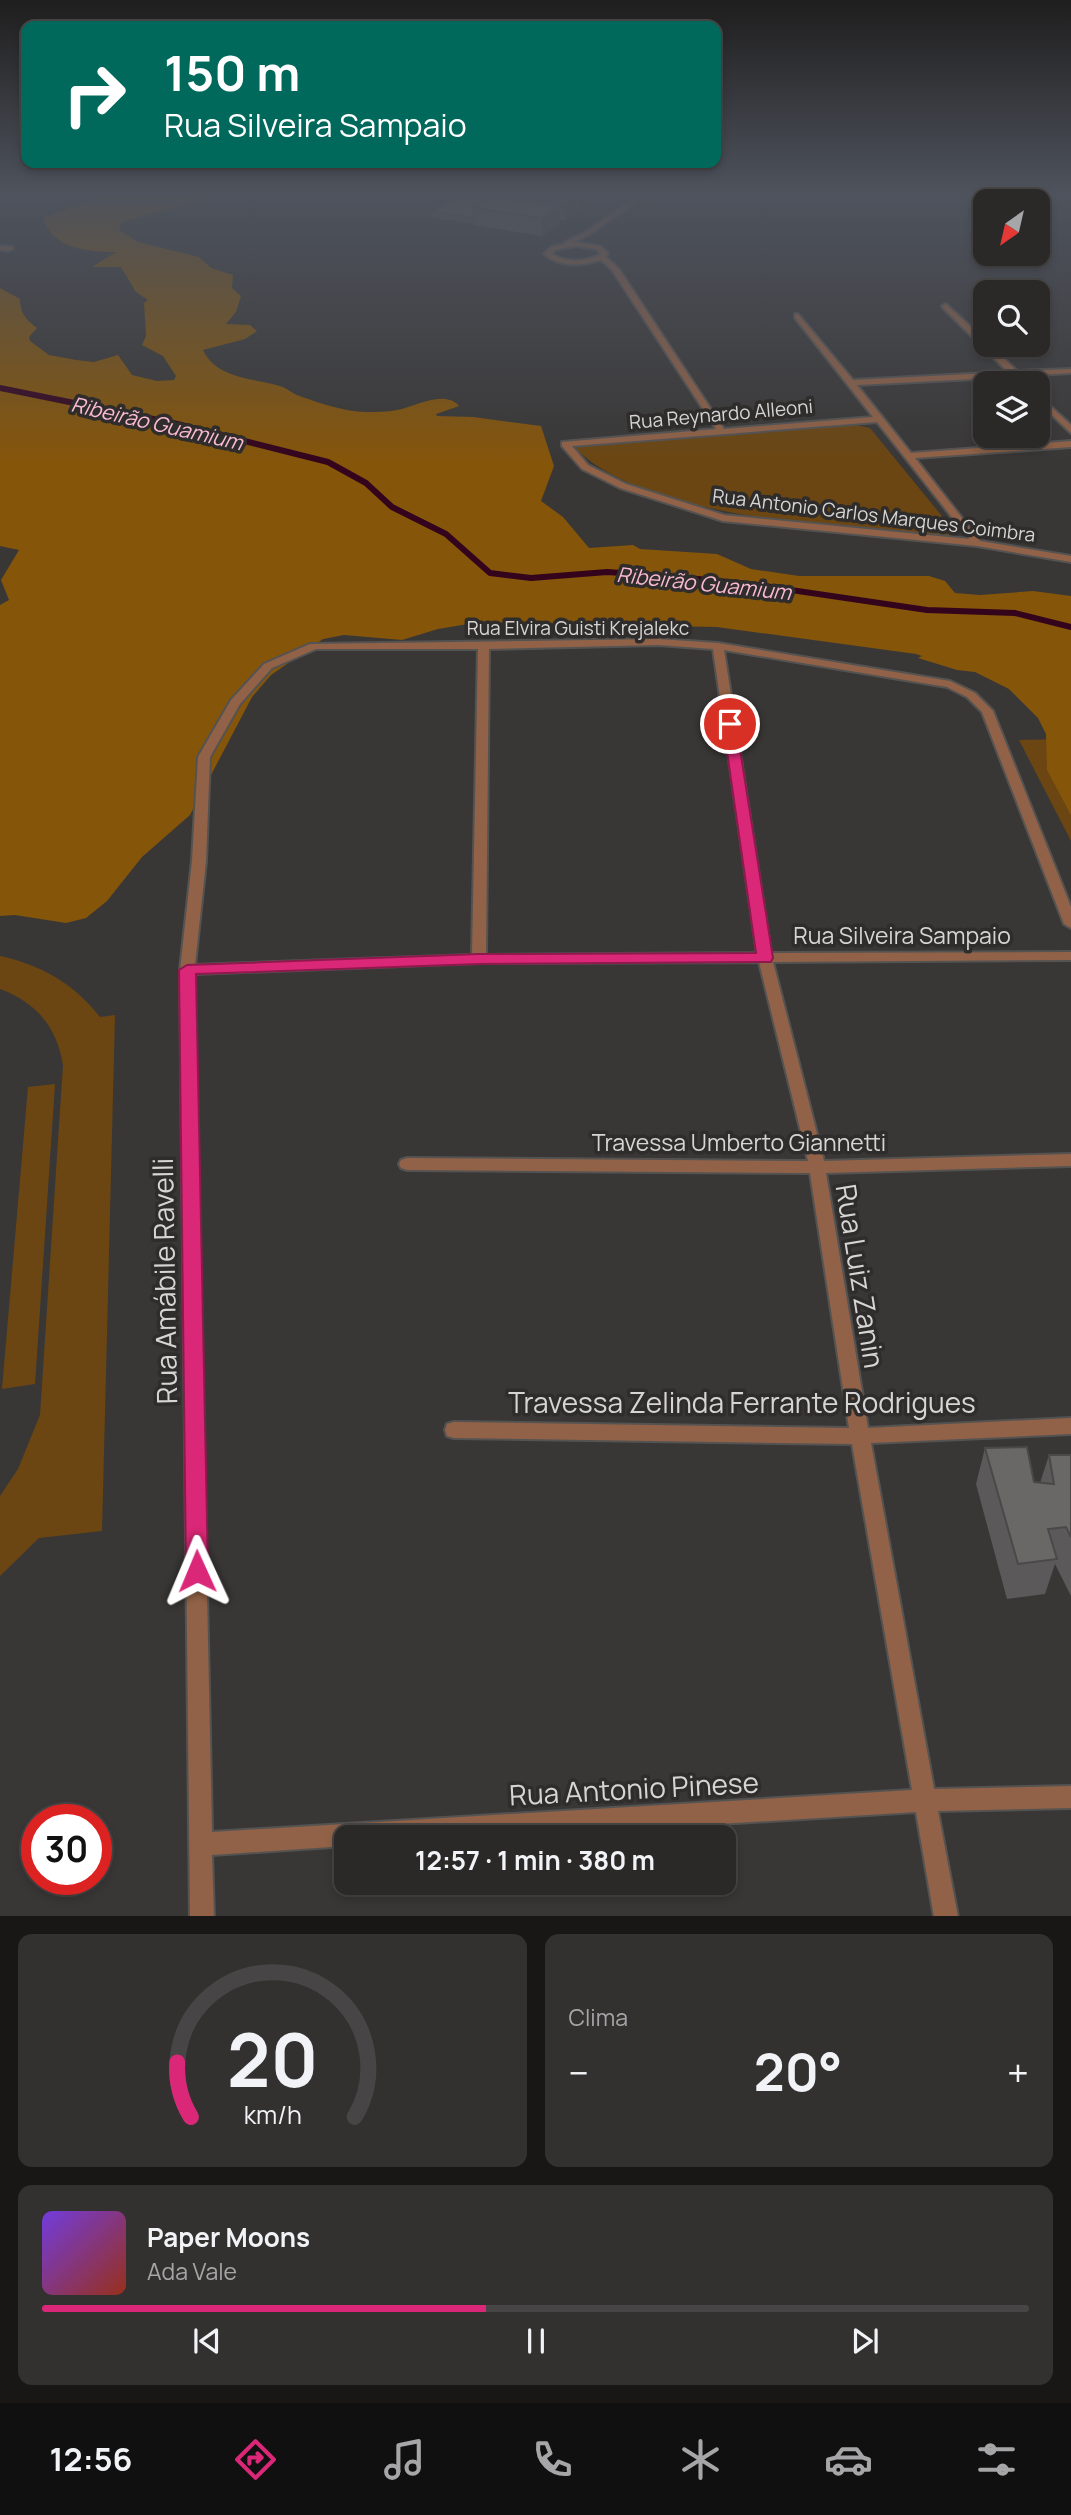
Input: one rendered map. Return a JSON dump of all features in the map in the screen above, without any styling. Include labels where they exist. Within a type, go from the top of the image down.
[{"type":"street","points":[[625,283],[722,432]]},
{"type":"street","points":[[946,306],[1011,371]]},
{"type":"street","points":[[799,316],[976,544]]},
{"type":"street","points":[[1050,372],[1071,371]]},
{"type":"street","points":[[850,383],[973,376]]},
{"type":"street","points":[[1050,409],[1071,430]]},
{"type":"street","name":"Rua Reynardo Alleoni","points":[[565,444],[879,419]]},
{"type":"street","name":"Rua Antonio Carlos Marques Coimbra","points":[[565,444],[585,467],[623,486],[723,518],[976,544],[1071,559]]},
{"type":"street","points":[[908,456],[1071,444]]},
{"type":"street","name":"Rua Elvira Guisti Krejalekc","points":[[268,666],[314,646],[658,642],[718,646],[950,684],[971,695],[987,711],[1071,924]]},
{"type":"street","points":[[479,959],[484,646]]},
{"type":"street","name":"Rua Luiz Zanin","points":[[718,646],[765,958],[817,1167],[860,1436],[946,1916]]},
{"type":"street","name":"Rua Amábile Ravelli","points":[[202,1916],[187,970],[199,861],[204,757],[235,702],[268,666]]},
{"type":"street","name":"Rua Silveira Sampaio","points":[[187,970],[479,959],[1071,956]]},
{"type":"street","name":"Travessa Umberto Giannetti","points":[[407,1164],[817,1167],[1071,1160]]},
{"type":"street","name":"Travessa Zelinda Ferrante Rodrigues","points":[[454,1430],[860,1436],[1071,1426]]},
{"type":"street","name":"Rua Antonio Pinese","points":[[201,1844],[924,1800],[1071,1797]]},
{"type":"shaded area","points":[[131,283],[232,283],[232,288],[241,296],[236,312],[226,324],[250,325],[257,331],[245,339],[203,350],[209,360],[218,367],[227,373],[283,387],[299,396],[350,410],[389,411],[429,400],[446,399],[459,406],[436,414],[437,416],[473,417],[541,426],[554,466],[541,501],[563,517],[589,548],[633,545],[640,549],[717,554],[751,569],[799,576],[929,576],[945,581],[955,593],[980,595],[1033,591],[1071,596],[1071,815],[1047,770],[1046,734],[1038,718],[1009,689],[975,672],[957,670],[918,658],[922,656],[916,654],[717,627],[480,622],[438,629],[402,640],[344,635],[323,639],[271,675],[252,697],[190,815],[142,857],[107,901],[86,918],[66,923],[15,915],[0,916],[0,605],[9,600],[1,580],[19,550],[0,546],[0,288],[20,299],[24,316],[37,328],[29,337],[30,341],[49,355],[94,362],[118,355],[132,375],[157,381],[174,380],[176,376],[163,356],[142,345],[146,336],[144,303],[148,300],[136,292]]},
{"type":"shaded area","points":[[856,425],[870,428],[954,531],[946,537],[856,529],[751,516],[699,506],[651,492],[609,473],[576,449],[578,446]]},
{"type":"shaded area","points":[[1071,739],[1071,841],[1019,740]]},
{"type":"shaded area","points":[[0,956],[30,965],[56,978],[79,995],[100,1017],[115,1015],[102,1531],[39,1538],[0,1576],[0,1496],[18,1469],[40,1415],[63,1065],[56,1039],[43,1018],[24,1001],[0,989]]},
{"type":"shaded area","points":[[55,1084],[35,1384],[2,1389],[28,1087]]},
{"type":"building","points":[[1027,1447],[1034,1482],[1054,1484],[1049,1455],[1071,1455],[1071,1537],[1066,1527],[1048,1529],[1057,1559],[1018,1564],[985,1448]]},
{"type":"waterway","name":"Ribeirão Guamium","points":[[3,389],[0,388],[173,423],[328,462],[366,483],[392,507],[446,534],[490,573],[531,578],[607,572],[678,577],[757,585],[927,610],[1015,613],[1071,627]]},
{"type":"route","points":[[197,1571],[187,970],[479,959],[765,958],[730,724]]}]
